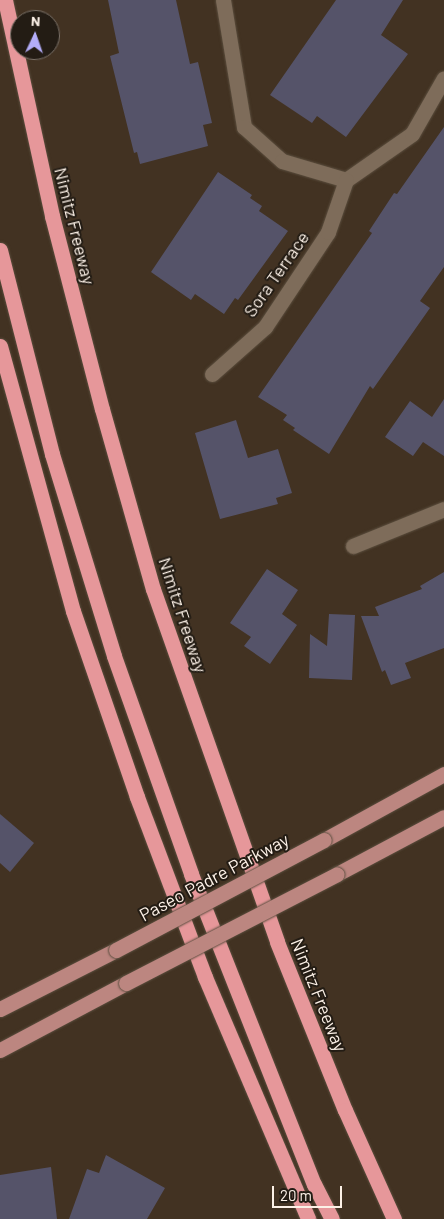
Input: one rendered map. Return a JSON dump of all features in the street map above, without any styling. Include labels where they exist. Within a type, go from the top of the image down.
[{"type":"highway","name":"Nimitz Freeway","points":[[5,0],[52,216],[102,409],[153,589],[278,942],[344,1110],[394,1219]]},
{"type":"highway","points":[[0,250],[52,454],[114,656],[191,874],[314,1184],[332,1219]]},
{"type":"highway","points":[[0,346],[74,611],[137,797],[205,977],[308,1219]]},
{"type":"main road","name":"Paseo Padre Parkway","points":[[0,1009],[324,840],[444,774]]},
{"type":"main road","points":[[0,1050],[444,817]]},
{"type":"street","points":[[223,0],[244,128],[282,161],[346,180],[412,134],[444,78]]},
{"type":"street","name":"Sora Terrace","points":[[212,374],[265,327],[328,232],[346,180]]},
{"type":"street","points":[[353,546],[444,509]]},
{"type":"building","points":[[108,0],[176,0],[190,64],[198,62],[212,123],[203,125],[208,146],[140,164],[137,152],[134,153],[110,56],[119,53]]},
{"type":"building","points":[[336,0],[403,0],[381,35],[408,54],[346,137],[317,116],[312,123],[270,95]]},
{"type":"building","points":[[444,127],[444,267],[420,301],[430,308],[373,389],[370,386],[329,454],[293,430],[295,428],[283,420],[287,415],[258,397],[372,233],[369,231],[394,193],[397,194]]},
{"type":"building","points":[[218,172],[252,195],[250,198],[262,206],[259,211],[288,231],[238,300],[235,298],[224,314],[195,294],[191,300],[151,272]]},
{"type":"building","points":[[444,399],[444,456],[423,442],[413,456],[385,437],[410,401],[432,417]]},
{"type":"building","points":[[236,420],[248,458],[278,449],[292,493],[276,498],[278,504],[220,519],[195,433]]},
{"type":"building","points":[[267,569],[298,590],[282,614],[297,625],[270,664],[244,646],[251,637],[230,623]]},
{"type":"building","points":[[444,572],[444,648],[405,663],[411,678],[391,685],[385,670],[382,672],[361,616],[379,616],[375,607],[422,589],[420,586]]},
{"type":"building","points":[[329,614],[355,615],[352,680],[309,678],[310,634],[327,646]]},
{"type":"building","points":[[0,814],[34,843],[10,872],[0,863]]},
{"type":"building","points":[[106,1155],[165,1188],[147,1219],[69,1219],[87,1169],[99,1173]]},
{"type":"building","points":[[51,1167],[57,1219],[0,1219],[0,1175]]}]
